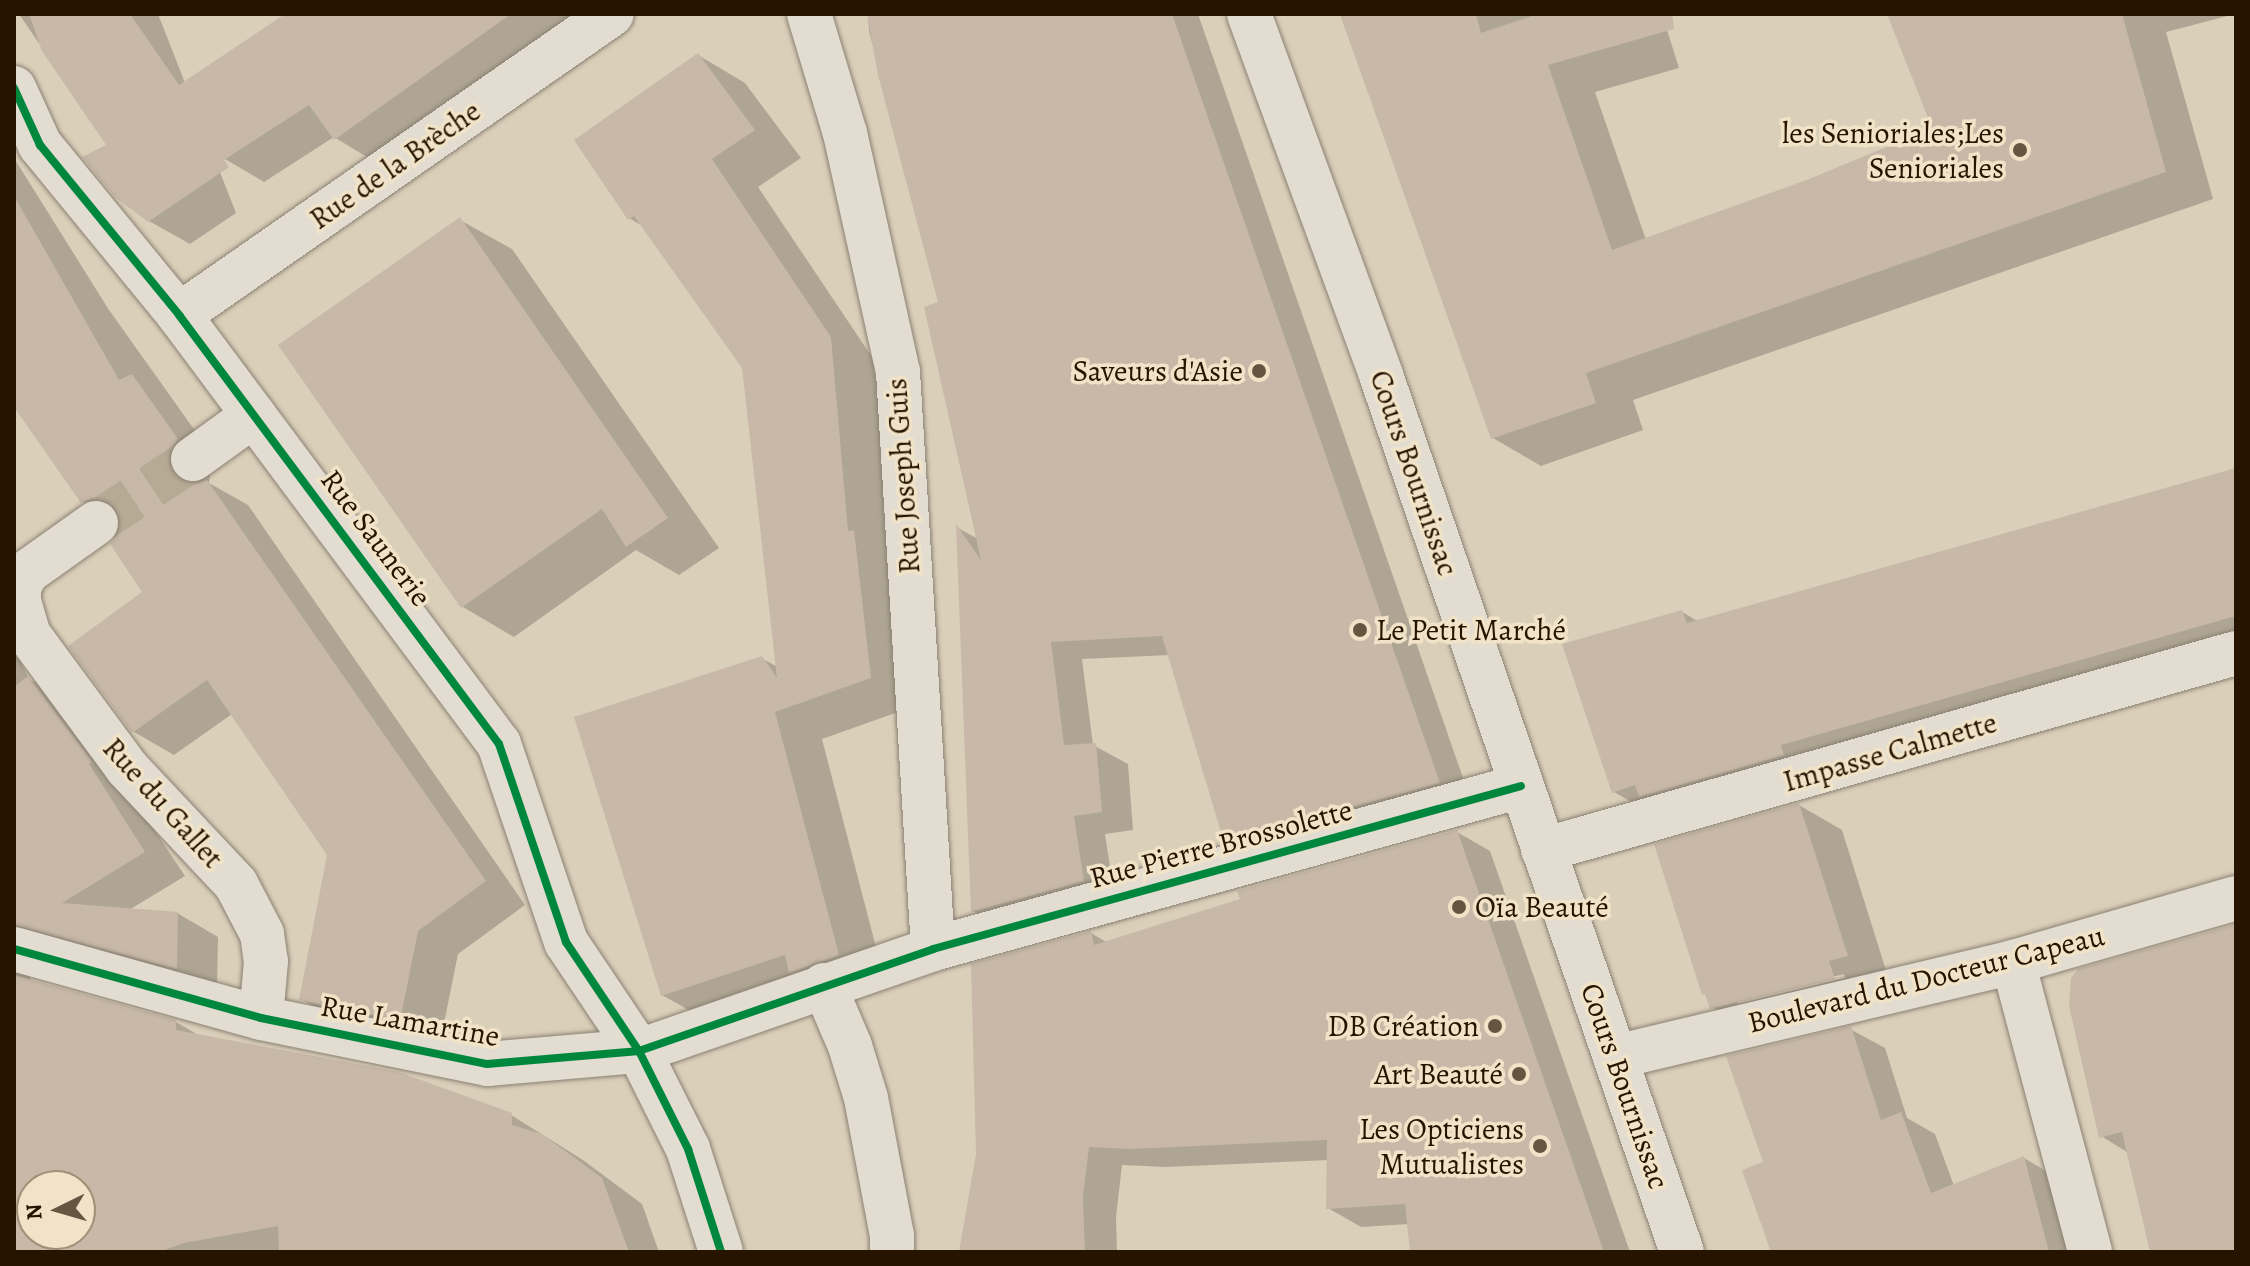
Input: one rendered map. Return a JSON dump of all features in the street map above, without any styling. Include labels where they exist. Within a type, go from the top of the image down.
[{"type":"street","name":"Rue de la Brèche","points":[[179,315],[612,14]]},
{"type":"street","name":"Rue Joseph Guis","points":[[809,14],[845,133],[898,372],[933,949]]},
{"type":"street","name":"Cours Bournissac","points":[[1249,14],[1381,375],[1682,1252]]},
{"type":"street","name":"Rue Saunerie","points":[[14,88],[40,145],[179,315],[499,744],[566,942],[639,1051]]},
{"type":"street","points":[[193,459],[254,415]]},
{"type":"street","points":[[16,601],[27,572],[96,523]]},
{"type":"street","name":"Rue du Gallet","points":[[16,601],[29,635],[127,768],[236,884],[262,934],[266,961],[261,1018]]},
{"type":"street","name":"Impasse Calmette","points":[[1543,850],[2236,653]]},
{"type":"street","name":"Rue Pierre Brossolette","points":[[824,985],[933,949],[1521,786]]},
{"type":"street","name":"Boulevard du Docteur Capeau","points":[[1615,1057],[2013,962],[2236,898]]},
{"type":"street","name":"Rue Lamartine","points":[[14,949],[261,1018],[487,1064],[639,1051],[824,985]]},
{"type":"street","points":[[2013,962],[2090,1252]]},
{"type":"street","points":[[824,985],[850,1046],[866,1098],[892,1235],[892,1252]]},
{"type":"street","points":[[639,1051],[688,1149],[721,1252]]},
{"type":"building","points":[[29,14],[130,14],[179,85],[285,14],[511,14],[334,140],[309,105],[224,160],[229,167],[148,222],[115,197],[82,157],[106,145],[42,51]]},
{"type":"building","points":[[867,14],[1172,14],[1440,783],[1224,842],[1162,636],[1051,642],[1064,745],[1096,743],[1102,812],[1074,816],[1084,881],[971,912],[956,524],[981,560],[924,307],[938,302],[878,75]]},
{"type":"building","points":[[1340,14],[1476,14],[1481,33],[1538,14],[1672,14],[1674,29],[1548,65],[1612,250],[1809,179],[1932,128],[1887,14],[2122,14],[2166,172],[1586,373],[1596,403],[1491,439]]},
{"type":"building","points":[[698,53],[755,130],[712,159],[831,337],[848,531],[854,530],[871,678],[775,712],[839,955],[789,973],[785,955],[661,996],[574,717],[762,656],[777,678],[742,368],[634,216],[628,220],[574,140]]},
{"type":"building","points":[[14,196],[119,380],[132,374],[178,439],[170,450],[168,462],[172,473],[184,482],[196,484],[207,480],[486,881],[418,931],[400,1021],[299,1000],[327,855],[207,680],[132,733],[68,646],[142,592],[110,544],[119,533],[121,520],[117,509],[106,500],[93,498],[81,503],[14,407]]},
{"type":"building","points":[[460,217],[668,518],[626,547],[602,509],[461,608],[278,345]]},
{"type":"building","points":[[2236,468],[2236,616],[1781,745],[1784,755],[1639,797],[1635,785],[1612,793],[1562,644],[1682,610],[1687,623]]},
{"type":"building","points":[[28,676],[92,762],[89,764],[145,852],[62,903],[178,912],[177,969],[14,925],[14,687]]},
{"type":"building","points":[[1799,803],[1848,956],[1829,961],[1835,979],[1710,1009],[1705,994],[1702,995],[1654,844]]},
{"type":"building","points":[[1457,830],[1604,1252],[1410,1252],[1405,1204],[1326,1209],[1327,1140],[1131,1149],[1089,1147],[1083,1197],[1085,1252],[959,1252],[976,1154],[971,964],[1091,931],[1094,945],[1240,899],[1237,891]]},
{"type":"building","points":[[2236,924],[2236,1252],[2150,1252],[2122,1132],[2099,1138],[2069,1006],[2071,978],[2078,969]]},
{"type":"building","points":[[14,975],[176,1020],[176,1030],[399,1072],[512,1113],[512,1125],[542,1134],[602,1178],[629,1252],[279,1252],[278,1226],[184,1243],[159,1252],[14,1252]]},
{"type":"building","points":[[1851,1026],[1881,1120],[1901,1112],[1931,1193],[2024,1156],[2049,1252],[1771,1252],[1742,1170],[1763,1162],[1726,1056]]},
{"type":"tunnel","points":[[96,523],[193,459]]},
{"type":"cycle path","points":[[14,88],[40,145],[179,315],[499,744],[566,942],[639,1051],[688,1149],[721,1252]]},
{"type":"cycle path","points":[[14,949],[261,1018],[487,1064],[639,1051],[933,949],[1521,786]]},
{"type":"place","name":"les Senioriales;Les Senioriales","points":[[2020,150]]},
{"type":"place","name":"Saveurs d'Asie","points":[[1259,371]]},
{"type":"place","name":"Le Petit Marché","points":[[1360,630]]},
{"type":"place","name":"Oïa Beauté","points":[[1459,907]]},
{"type":"place","name":"DB Création","points":[[1495,1026]]},
{"type":"place","name":"Art Beauté","points":[[1519,1074]]},
{"type":"place","name":"Les Opticiens Mutualistes","points":[[1540,1146]]}]
